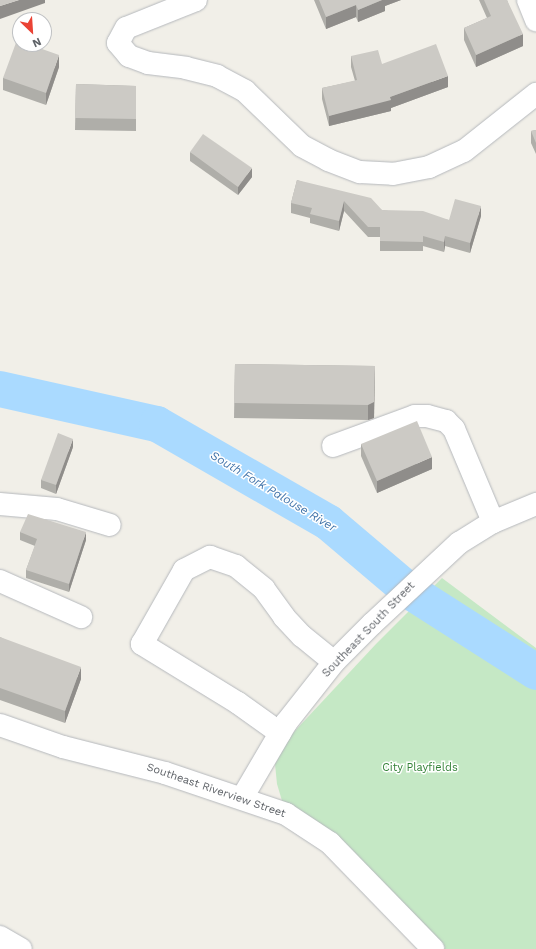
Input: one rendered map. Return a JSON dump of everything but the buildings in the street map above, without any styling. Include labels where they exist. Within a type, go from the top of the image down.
[{"type":"street","points":[[196,0],[126,28],[118,43],[129,56],[148,63],[186,68],[217,76],[245,91],[302,146],[328,160],[360,172],[393,174],[429,167],[464,150],[536,94]]},
{"type":"street","points":[[528,0],[536,20]]},
{"type":"street","points":[[333,446],[415,416],[427,416],[446,421],[454,429],[493,522]]},
{"type":"street","points":[[0,504],[58,509],[110,525]]},
{"type":"street","name":"Southeast South Street","points":[[242,798],[280,733],[334,662],[372,624],[429,569],[459,543],[493,522],[536,504]]},
{"type":"street","points":[[280,733],[238,703],[142,644],[184,570],[210,557],[236,566],[264,588],[284,617],[302,636],[334,662]]},
{"type":"street","points":[[0,581],[81,617]]},
{"type":"street","name":"Southeast Riverview Street","points":[[0,725],[63,747],[158,771],[286,814],[330,843],[433,949]]},
{"type":"street","points":[[0,937],[20,949]]},
{"type":"green space","name":"City Playfields","points":[[442,578],[536,648],[536,949],[433,949],[286,814],[277,784],[275,764],[292,734],[376,644]]},
{"type":"waterway","name":"South Fork Palouse River","points":[[0,389],[157,424],[329,523],[408,590],[536,672]]}]
